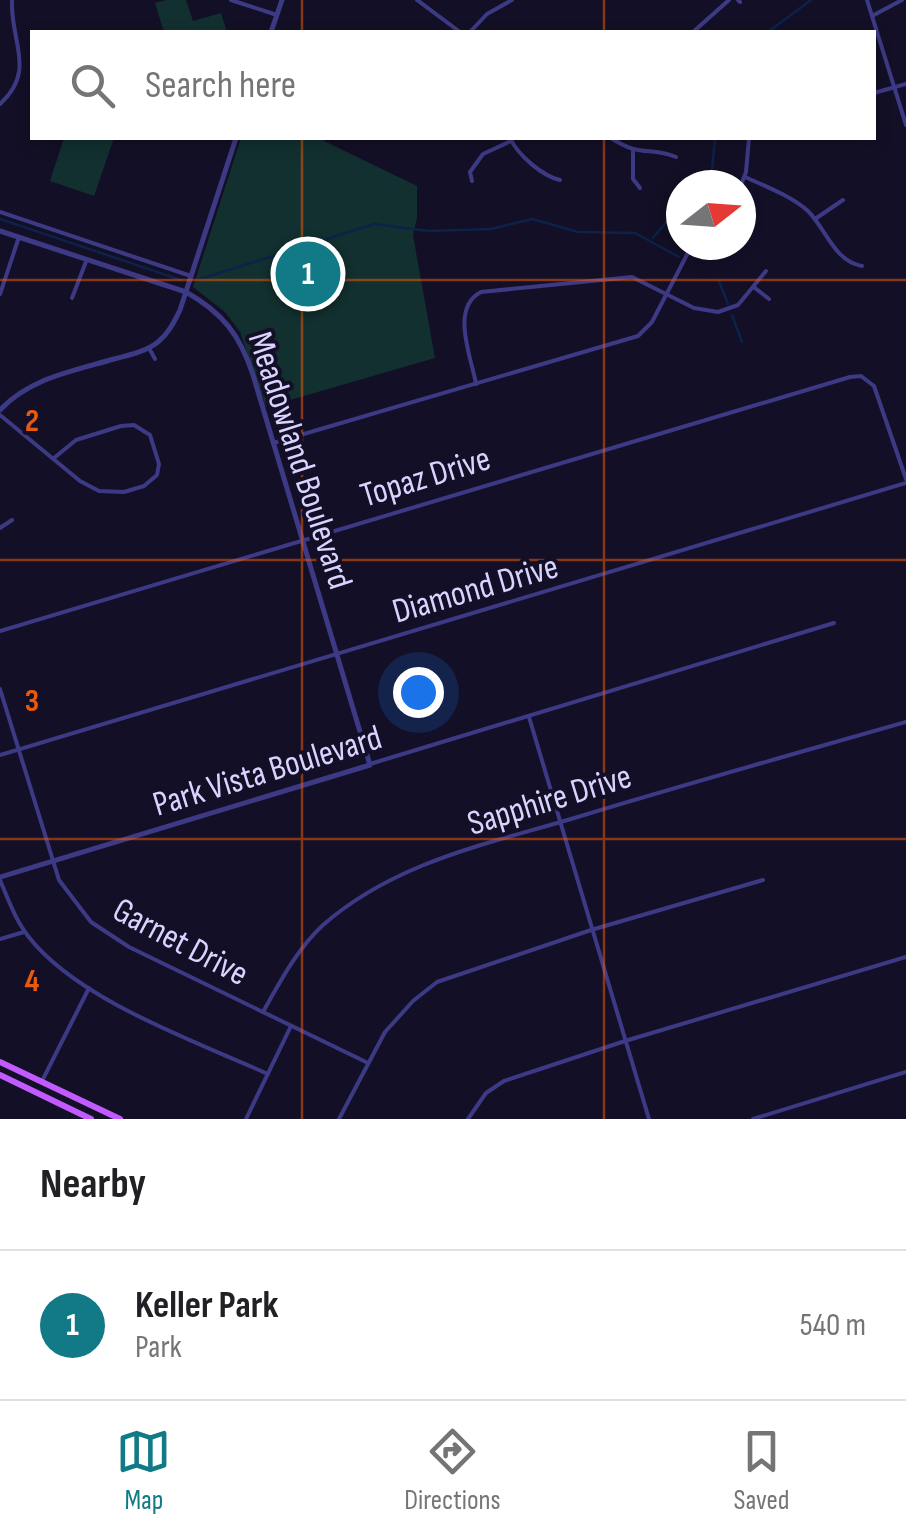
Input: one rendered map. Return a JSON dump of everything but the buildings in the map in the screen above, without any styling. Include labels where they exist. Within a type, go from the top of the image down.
[{"type":"main road","points":[[0,1062],[120,1119]]},
{"type":"main road","points":[[0,1076],[92,1119]]},
{"type":"main road","points":[[23,1086],[42,1081]]},
{"type":"street","points":[[0,104],[21,70],[12,0]]},
{"type":"street","points":[[230,0],[277,15]]},
{"type":"street","points":[[272,30],[282,0]]},
{"type":"street","points":[[416,0],[457,30]]},
{"type":"street","points":[[472,30],[487,14],[512,0]]},
{"type":"street","points":[[695,30],[730,0]]},
{"type":"street","points":[[867,0],[906,125]]},
{"type":"street","points":[[872,16],[902,0]]},
{"type":"street","points":[[876,92],[906,84]]},
{"type":"street","points":[[54,458],[76,440],[134,425],[145,430],[152,440],[160,464],[157,475],[149,483],[124,492],[94,489],[54,458],[0,412],[21,391],[50,375],[149,348],[168,331],[186,292],[235,140]]},
{"type":"street","points":[[472,182],[470,172],[479,157],[508,140]]},
{"type":"street","points":[[511,140],[550,178],[560,180]]},
{"type":"street","points":[[614,140],[633,151],[676,157]]},
{"type":"street","points":[[746,170],[749,140]]},
{"type":"street","points":[[633,151],[633,179],[640,188]]},
{"type":"street","points":[[756,183],[797,204],[815,219],[843,257],[862,266]]},
{"type":"street","points":[[815,219],[842,200]]},
{"type":"street","points":[[0,212],[191,276]]},
{"type":"street","name":"Meadowland Boulevard","points":[[0,231],[186,292],[212,306],[236,333],[370,764]]},
{"type":"street","points":[[0,294],[19,237]]},
{"type":"street","points":[[72,298],[87,259]]},
{"type":"street","points":[[272,443],[638,336],[652,322],[684,260]]},
{"type":"street","points":[[476,384],[464,316],[467,304],[476,294],[632,277],[702,310],[718,312],[738,305],[766,271]]},
{"type":"street","points":[[755,288],[769,298]]},
{"type":"street","points":[[128,345],[130,355]]},
{"type":"street","points":[[149,348],[155,359]]},
{"type":"street","name":"Topaz Drive","points":[[0,630],[845,378],[866,378],[878,392],[906,481]]},
{"type":"street","points":[[157,475],[166,481]]},
{"type":"street","name":"Diamond Drive","points":[[0,755],[488,611],[906,481]]},
{"type":"street","points":[[90,498],[94,489]]},
{"type":"street","points":[[0,528],[12,520]]},
{"type":"street","name":"Park Vista Boulevard","points":[[0,878],[834,623]]},
{"type":"street","name":"Garnet Drive","points":[[0,690],[52,861],[71,900],[102,932],[366,1062]]},
{"type":"street","points":[[529,717],[649,1119]]},
{"type":"street","name":"Sapphire Drive","points":[[263,1012],[316,932],[376,886],[428,862],[906,722]]},
{"type":"street","points":[[0,878],[25,932],[51,960],[89,988],[268,1074]]},
{"type":"street","points":[[339,1119],[366,1062],[393,1020],[437,982],[591,930],[762,880]]},
{"type":"street","points":[[0,939],[25,932]]},
{"type":"street","points":[[468,1119],[486,1093],[504,1081],[906,957]]},
{"type":"street","points":[[42,1081],[89,988]]},
{"type":"street","points":[[246,1119],[291,1026]]},
{"type":"street","points":[[754,1119],[906,1072]]},
{"type":"green space","points":[[186,0],[193,21],[221,13],[226,30],[163,30],[155,3]]},
{"type":"green space","points":[[63,140],[113,140],[94,196],[50,181]]},
{"type":"green space","points":[[240,140],[322,140],[417,186],[413,235],[435,358],[266,407],[240,332],[225,312],[193,287]]},
{"type":"waterway","points":[[771,30],[811,0]]},
{"type":"waterway","points":[[712,170],[715,140]]},
{"type":"waterway","points":[[0,219],[181,280]]},
{"type":"waterway","points":[[197,280],[374,224],[429,231],[491,229],[532,219],[578,232],[635,233],[666,250]]},
{"type":"waterway","points":[[653,238],[666,223]]},
{"type":"waterway","points":[[719,281],[728,304]]},
{"type":"waterway","points":[[732,315],[742,342]]},
{"type":"place","name":"Keller Park","points":[[308,274]]}]
